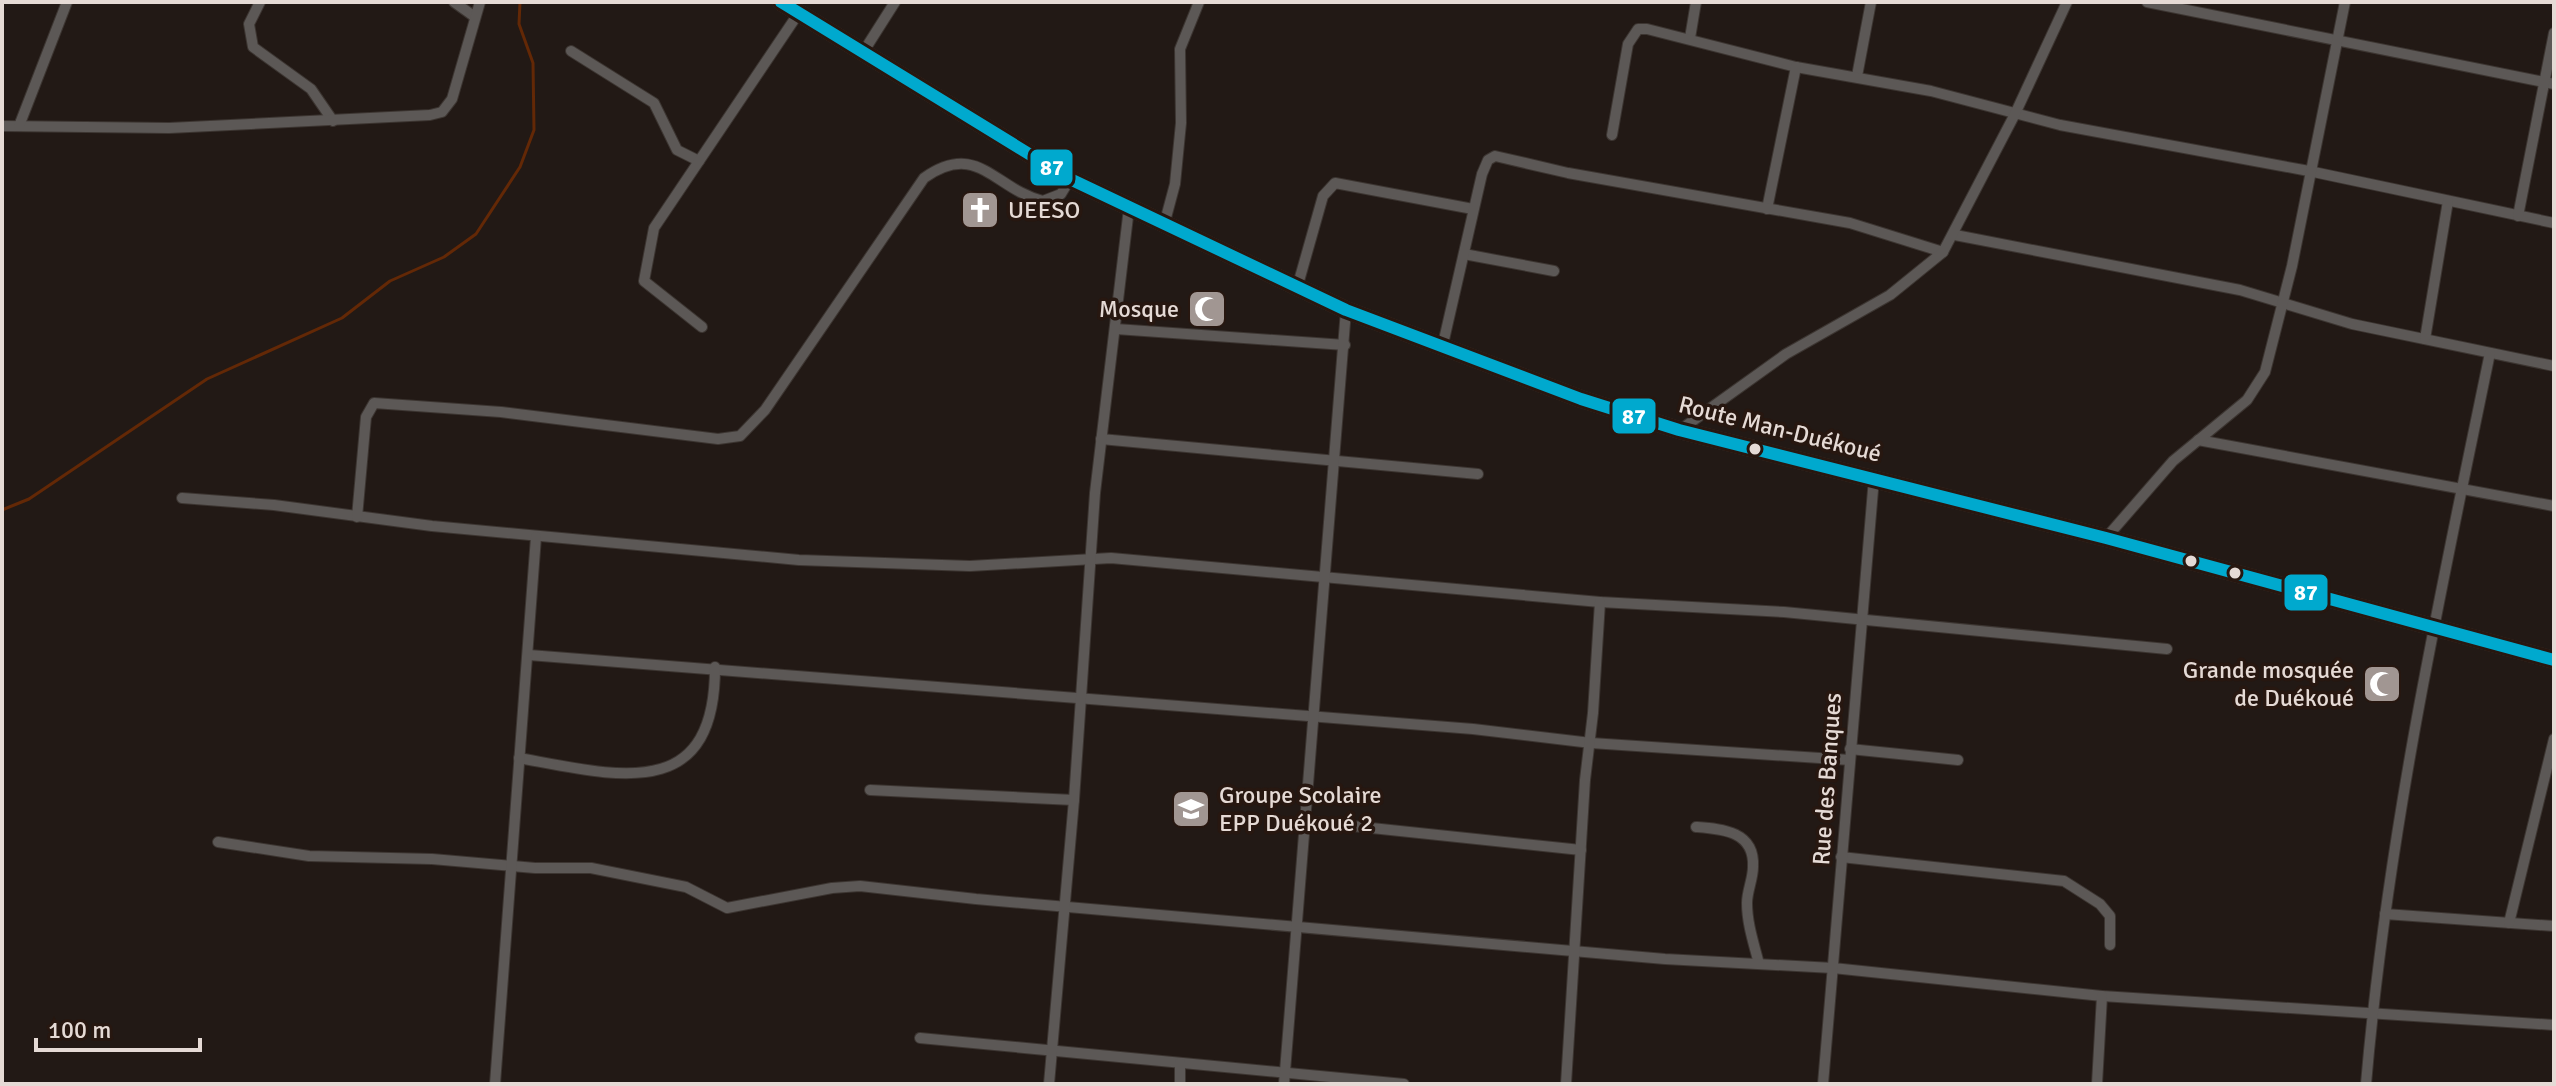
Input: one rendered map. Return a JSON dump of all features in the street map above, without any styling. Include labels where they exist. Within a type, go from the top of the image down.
[{"type":"main road","name":"Route Man-Duékoué","points":[[781,2],[862,55],[1070,179],[1346,310],[1443,344],[1581,399],[1679,430],[2106,538],[2554,660]]},
{"type":"street","points":[[19,126],[67,2]]},
{"type":"street","points":[[260,2],[249,24],[253,47],[311,89],[333,121]]},
{"type":"street","points":[[454,2],[475,17]]},
{"type":"street","points":[[2,126],[169,128],[333,121],[442,112],[458,84],[480,2]]},
{"type":"street","points":[[862,55],[895,2]]},
{"type":"street","points":[[1164,225],[1175,184],[1181,123],[1180,49],[1199,2]]},
{"type":"street","points":[[1690,38],[1696,2]]},
{"type":"street","points":[[1857,76],[1871,2]]},
{"type":"street","points":[[1679,430],[1786,354],[1890,295],[1943,252],[1955,235],[2067,2]]},
{"type":"street","points":[[2147,2],[2549,83]]},
{"type":"street","points":[[2106,538],[2150,485],[2239,407],[2260,382],[2282,304],[2345,2]]},
{"type":"street","points":[[702,327],[644,281],[654,228],[798,14]]},
{"type":"street","points":[[1612,135],[1633,34],[1647,29],[1796,67],[1857,76],[2015,114],[2309,171],[2554,223]]},
{"type":"street","points":[[2518,216],[2549,83],[2554,33]]},
{"type":"street","points":[[571,51],[654,103],[677,150],[699,161]]},
{"type":"street","points":[[1767,209],[1796,67]]},
{"type":"street","points":[[1443,344],[1485,165],[1495,156],[1882,231],[1943,252]]},
{"type":"street","points":[[357,517],[366,417],[374,403],[501,412],[730,439],[751,427],[765,410],[924,178],[939,167],[964,162],[1043,201],[1061,194],[1070,179]]},
{"type":"street","points":[[1297,288],[1323,196],[1335,183],[1473,209]]},
{"type":"street","points":[[2425,339],[2448,201]]},
{"type":"street","points":[[1049,1084],[1074,800],[1089,557],[1129,208]]},
{"type":"street","points":[[1955,235],[2240,290],[2352,324],[2554,366]]},
{"type":"street","points":[[1464,254],[1554,271]]},
{"type":"street","points":[[1285,1078],[1322,578],[1346,310]]},
{"type":"street","points":[[1116,329],[1345,345]]},
{"type":"street","points":[[2366,1084],[2385,914],[2436,627],[2490,353]]},
{"type":"street","points":[[1101,439],[1478,474]]},
{"type":"street","points":[[2198,440],[2554,506]]},
{"type":"street","name":"Rue des Banques","points":[[1823,1084],[1859,620],[1874,478]]},
{"type":"street","points":[[182,498],[274,505],[536,537],[799,560],[970,566],[1089,557],[1600,602],[1859,620],[2167,649]]},
{"type":"street","points":[[495,1084],[536,537]]},
{"type":"street","points":[[1566,1084],[1600,602]]},
{"type":"street","points":[[529,655],[715,667],[1473,729],[1591,743],[1958,760]]},
{"type":"street","points":[[519,758],[630,771],[652,771],[681,761],[694,751],[708,727],[715,695],[715,667]]},
{"type":"street","points":[[2509,923],[2554,739]]},
{"type":"street","points":[[870,790],[1074,800]]},
{"type":"street","points":[[1305,821],[1581,850]]},
{"type":"street","points":[[1696,827],[1729,829],[1741,836],[1749,849],[1753,870],[1747,905],[1759,964]]},
{"type":"street","points":[[218,842],[309,856],[432,859],[511,867],[591,868],[686,887],[727,908],[821,889],[860,886],[1577,951],[1833,968],[2102,996],[2554,1025]]},
{"type":"street","points":[[1841,857],[2064,881],[2100,904],[2110,916],[2110,945]]},
{"type":"street","points":[[2385,914],[2554,926]]},
{"type":"street","points":[[2097,1084],[2102,996]]},
{"type":"street","points":[[920,1038],[1180,1063],[1285,1078],[1404,1084]]},
{"type":"street","points":[[1180,1063],[1180,1084]]},
{"type":"waterway","points":[[2,510],[29,499],[207,379],[342,318],[390,281],[444,257],[476,234],[520,167],[534,130],[533,63],[519,24],[520,2]]},
{"type":"transit line","name":"87","points":[[781,2],[1070,179],[1346,310],[1581,399],[1679,430],[2106,538],[2554,660]]},
{"type":"place","name":"UEESO","points":[[980,210]]},
{"type":"place","name":"Mosque","points":[[1207,309]]},
{"type":"place","name":"Grande mosquée de Duékoué","points":[[2382,684]]},
{"type":"place","name":"Groupe Scolaire EPP Duékoué 2","points":[[1191,809]]}]
